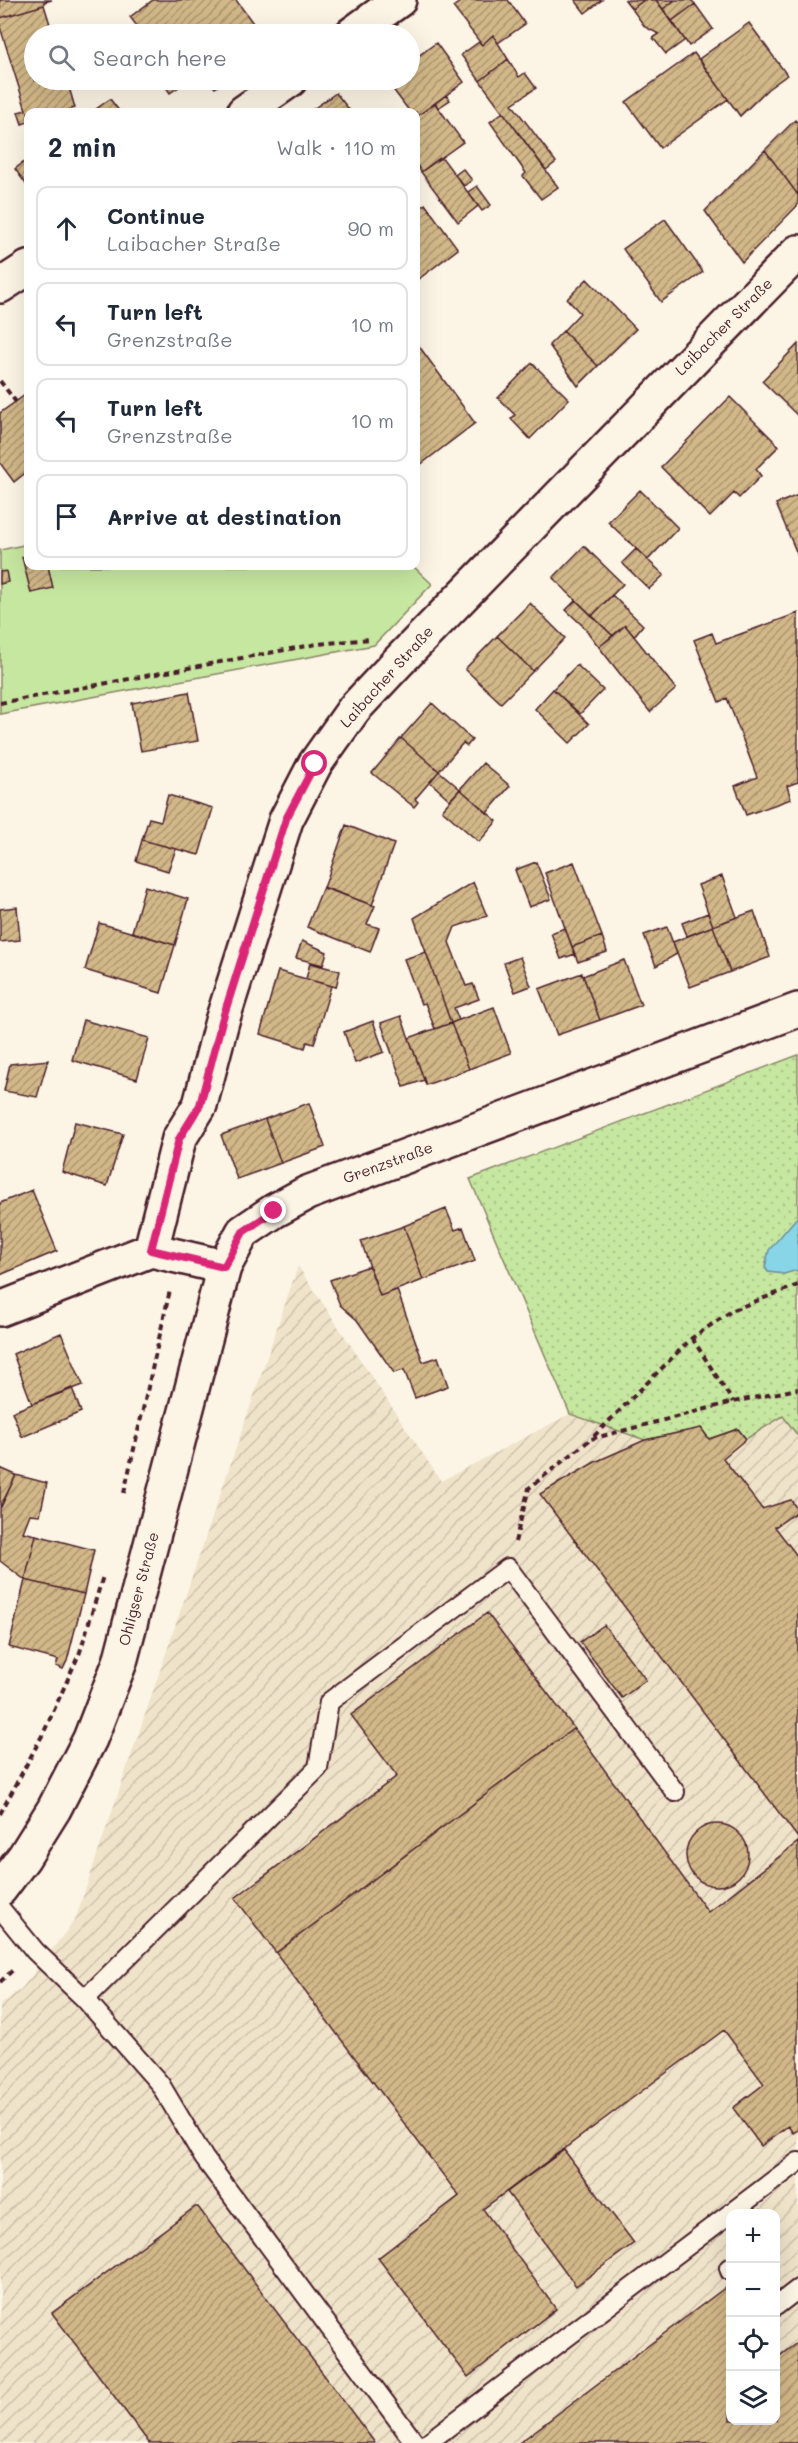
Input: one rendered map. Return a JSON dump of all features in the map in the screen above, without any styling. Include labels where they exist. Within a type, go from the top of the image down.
[{"type":"street","points":[[366,24],[399,0]]},
{"type":"street","points":[[250,108],[276,90]]},
{"type":"street","name":"Laibacher Straße","points":[[164,1253],[179,1139],[200,1105],[222,1021],[286,819],[315,764],[354,709],[409,650],[798,252]]},
{"type":"street","points":[[0,286],[24,271]]},
{"type":"street","name":"Grenzstraße","points":[[224,1267],[243,1232],[274,1211],[307,1193],[798,1010]]},
{"type":"street","points":[[0,1309],[164,1253],[224,1267]]},
{"type":"street","name":"Ohligser Straße","points":[[0,1889],[24,1857],[54,1809],[90,1739],[120,1662],[224,1267]]},
{"type":"lane","points":[[85,1999],[318,1768],[329,1702],[508,1568],[675,1792]]},
{"type":"lane","points":[[0,1908],[35,1951],[85,1999],[160,2084],[204,2158],[415,2443]]},
{"type":"lane","points":[[427,2443],[798,2162]]},
{"type":"lane","points":[[780,2303],[798,2289]]},
{"type":"path","points":[[0,381],[16,402]]},
{"type":"path","points":[[0,703],[317,644],[391,637],[409,650]]},
{"type":"path","points":[[122,1504],[164,1253]]},
{"type":"path","points":[[508,1568],[529,1488],[591,1439],[692,1338],[733,1310],[798,1285]]},
{"type":"path","points":[[692,1338],[733,1402]]},
{"type":"path","points":[[591,1439],[733,1402],[798,1389]]},
{"type":"path","points":[[0,1814],[44,1732],[80,1652],[104,1572]]},
{"type":"shaded area","points":[[798,1055],[798,2443],[0,2443],[0,2005],[22,1988],[75,1920],[298,1266],[441,1481],[570,1414],[470,1179]]},
{"type":"green space","points":[[24,545],[24,570],[417,570],[432,584],[374,645],[0,714],[0,550]]},
{"type":"green space","points":[[798,1055],[798,1436],[783,1416],[746,1439],[738,1429],[709,1439],[701,1428],[645,1440],[570,1414],[470,1179]]},
{"type":"water","points":[[798,1216],[798,1270],[784,1274],[768,1272],[765,1267],[769,1250]]},
{"type":"building","points":[[0,0],[52,0],[44,2],[44,5],[0,18]]},
{"type":"building","points":[[153,0],[236,0],[254,24],[135,24],[130,17]]},
{"type":"building","points":[[463,0],[508,0],[525,24],[498,43],[493,35],[482,45],[453,7]]},
{"type":"building","points":[[575,0],[602,0],[585,13]]},
{"type":"building","points":[[625,0],[644,0],[632,9]]},
{"type":"building","points":[[644,0],[656,0],[685,40],[666,54],[653,38],[659,34],[645,27],[632,9]]},
{"type":"building","points":[[656,0],[675,0],[663,9]]},
{"type":"building","points":[[675,0],[691,0],[695,4],[672,21],[663,9]]},
{"type":"building","points":[[695,4],[713,29],[689,46],[672,21]]},
{"type":"building","points":[[44,5],[50,24],[24,24],[24,90],[70,90],[75,108],[25,108],[0,27],[0,18]]},
{"type":"building","points":[[749,23],[787,75],[768,89],[740,116],[699,59]]},
{"type":"building","points":[[493,35],[508,59],[480,81],[461,55],[479,42],[482,45]]},
{"type":"building","points":[[436,43],[464,82],[420,114],[420,108],[407,108],[394,90],[420,90],[420,55]]},
{"type":"building","points":[[694,53],[728,99],[660,148],[626,102]]},
{"type":"building","points":[[508,59],[519,77],[525,73],[536,88],[512,104],[556,162],[546,170],[480,81]]},
{"type":"building","points":[[336,93],[348,108],[315,108]]},
{"type":"building","points":[[446,95],[450,100],[438,108],[435,103]]},
{"type":"building","points":[[110,99],[117,108],[98,108]]},
{"type":"building","points":[[435,103],[463,142],[421,172],[420,170],[420,114]]},
{"type":"building","points":[[24,110],[24,123],[22,124],[18,112]]},
{"type":"building","points":[[503,112],[558,187],[541,199],[523,176],[526,173],[490,122]]},
{"type":"building","points":[[795,120],[798,123],[798,195],[765,150]]},
{"type":"building","points":[[765,150],[798,195],[798,205],[742,262],[705,211]]},
{"type":"building","points":[[440,158],[444,160],[478,206],[458,222],[421,172]]},
{"type":"building","points":[[24,162],[24,181],[15,169]]},
{"type":"building","points":[[463,169],[472,180],[464,186],[455,175]]},
{"type":"building","points":[[477,186],[491,205],[482,211],[468,192]]},
{"type":"building","points":[[425,204],[458,249],[420,278],[420,208]]},
{"type":"building","points":[[665,219],[703,272],[661,302],[623,249]]},
{"type":"building","points":[[587,279],[636,329],[598,366],[563,331],[580,313],[567,299]]},
{"type":"building","points":[[563,331],[598,366],[578,386],[549,345]]},
{"type":"building","points":[[798,344],[798,416],[762,381]]},
{"type":"building","points":[[420,347],[475,423],[420,465]]},
{"type":"building","points":[[532,363],[569,399],[530,439],[511,419],[515,415],[498,398]]},
{"type":"building","points":[[24,396],[24,474],[14,482],[0,463],[0,413]]},
{"type":"building","points":[[730,397],[779,446],[756,469],[761,476],[739,498],[734,493],[710,517],[661,467]]},
{"type":"building","points":[[640,490],[678,528],[648,560],[608,522]]},
{"type":"building","points":[[798,495],[798,556],[776,504]]},
{"type":"building","points":[[584,546],[623,584],[592,616],[553,578]]},
{"type":"building","points":[[636,549],[664,575],[649,589],[622,563]]},
{"type":"building","points":[[25,570],[49,570],[53,588],[31,593]]},
{"type":"building","points":[[6,571],[8,582],[0,584],[0,572]]},
{"type":"building","points":[[612,595],[643,625],[634,636],[625,625],[613,636],[592,616]]},
{"type":"building","points":[[576,600],[613,636],[599,647],[583,626],[566,610]]},
{"type":"building","points":[[530,603],[565,638],[533,671],[497,636]]},
{"type":"building","points":[[798,613],[798,782],[787,786],[791,799],[746,815],[735,786],[757,777],[727,698],[719,702],[694,640],[712,633],[716,643]]},
{"type":"building","points":[[625,625],[676,689],[650,712],[599,647]]},
{"type":"building","points":[[497,636],[533,671],[501,703],[465,669]]},
{"type":"building","points":[[577,665],[603,690],[580,714],[553,689]]},
{"type":"building","points":[[553,689],[589,724],[570,743],[535,709]]},
{"type":"building","points":[[189,692],[198,741],[141,751],[132,703]]},
{"type":"building","points":[[432,703],[472,740],[467,746],[463,743],[439,771],[401,738]]},
{"type":"building","points":[[401,738],[439,771],[415,799],[418,802],[414,807],[372,773]]},
{"type":"building","points":[[483,763],[510,786],[487,813],[460,789]]},
{"type":"building","points":[[439,771],[460,789],[450,800],[430,782]]},
{"type":"building","points":[[460,789],[497,821],[479,842],[442,810]]},
{"type":"building","points":[[168,795],[213,808],[199,855],[142,840],[149,818],[161,821]]},
{"type":"building","points":[[346,825],[394,844],[372,905],[324,888]]},
{"type":"building","points":[[142,840],[176,849],[168,871],[136,861]]},
{"type":"building","points":[[536,862],[551,899],[529,907],[515,870]]},
{"type":"building","points":[[574,862],[602,936],[572,947],[545,873]]},
{"type":"building","points":[[722,876],[737,917],[713,926],[698,885]]},
{"type":"building","points":[[473,882],[487,916],[455,927],[449,942],[466,986],[473,984],[479,999],[454,1008],[459,1020],[451,1023],[414,918]]},
{"type":"building","points":[[145,886],[188,899],[175,945],[132,932]]},
{"type":"building","points":[[323,887],[375,906],[367,924],[379,928],[370,952],[307,927]]},
{"type":"building","points":[[17,907],[20,940],[0,942],[0,909]]},
{"type":"building","points":[[754,911],[770,957],[730,972],[713,926]]},
{"type":"building","points":[[708,913],[713,926],[687,936],[682,923]]},
{"type":"building","points":[[99,923],[175,945],[161,993],[85,970]]},
{"type":"building","points":[[713,926],[730,972],[690,987],[673,942]]},
{"type":"building","points":[[667,927],[677,954],[656,966],[644,935]]},
{"type":"building","points":[[565,928],[575,954],[561,959],[551,933]]},
{"type":"building","points":[[602,936],[607,952],[578,962],[572,947]]},
{"type":"building","points":[[302,941],[327,952],[323,965],[296,958]]},
{"type":"building","points":[[426,952],[451,1023],[435,1029],[425,1003],[421,1004],[404,959]]},
{"type":"building","points":[[520,957],[531,986],[515,992],[504,963]]},
{"type":"building","points":[[624,960],[641,1005],[600,1020],[583,976]]},
{"type":"building","points":[[310,963],[340,971],[336,987],[306,979]]},
{"type":"building","points":[[278,971],[331,986],[314,1044],[307,1042],[305,1048],[260,1034]]},
{"type":"building","points":[[582,973],[600,1020],[557,1035],[539,989]]},
{"type":"building","points":[[494,1007],[511,1053],[469,1069],[451,1023]]},
{"type":"building","points":[[401,1016],[424,1080],[404,1087],[381,1023]]},
{"type":"building","points":[[83,1020],[149,1038],[137,1079],[72,1060]]},
{"type":"building","points":[[373,1021],[384,1052],[355,1063],[344,1032]]},
{"type":"building","points":[[451,1023],[469,1069],[426,1085],[409,1038]]},
{"type":"building","points":[[48,1060],[37,1097],[4,1091],[10,1064]]},
{"type":"building","points":[[309,1103],[325,1147],[281,1163],[265,1119]]},
{"type":"building","points":[[265,1119],[281,1163],[237,1179],[221,1135]]},
{"type":"building","points":[[75,1122],[123,1134],[107,1186],[62,1172]]},
{"type":"building","points":[[32,1190],[57,1251],[0,1275],[0,1203]]},
{"type":"building","points":[[446,1209],[455,1230],[463,1227],[475,1261],[423,1280],[404,1226]]},
{"type":"building","points":[[404,1226],[423,1280],[380,1296],[361,1241]]},
{"type":"building","points":[[369,1266],[380,1296],[397,1290],[423,1362],[438,1357],[448,1386],[415,1398],[404,1370],[394,1373],[357,1320],[340,1305],[330,1280]]},
{"type":"building","points":[[61,1333],[83,1385],[32,1404],[13,1354]]},
{"type":"building","points":[[72,1388],[81,1412],[22,1437],[12,1412]]},
{"type":"building","points":[[701,1428],[709,1439],[738,1429],[746,1439],[723,1458],[762,1509],[791,1500],[798,1511],[775,1527],[798,1557],[798,1838],[540,1494],[595,1462],[645,1440]]},
{"type":"building","points":[[0,1468],[16,1475],[1,1507],[0,1506]]},
{"type":"building","points":[[16,1475],[47,1483],[40,1515],[30,1514],[23,1532],[36,1535],[25,1580],[0,1561],[0,1508]]},
{"type":"building","points":[[36,1535],[94,1550],[84,1594],[25,1580]]},
{"type":"building","points":[[25,1580],[84,1594],[63,1669],[56,1666],[58,1660],[9,1647]]},
{"type":"building","points":[[487,1613],[574,1728],[276,1953],[235,1898],[397,1776],[351,1715]]},
{"type":"building","points":[[604,1625],[646,1680],[622,1698],[580,1642]]},
{"type":"building","points":[[574,1728],[708,1912],[798,1842],[798,2130],[793,2133],[788,2126],[761,2146],[733,2108],[764,2084],[724,2030],[483,2209],[556,2309],[468,2377],[378,2258],[459,2196],[276,1953]]},
{"type":"building","points":[[717,1824],[739,1833],[748,1855],[739,1877],[717,1886],[695,1877],[686,1855],[695,1833]]},
{"type":"building","points":[[564,2150],[634,2243],[576,2286],[507,2192]]},
{"type":"building","points":[[198,2207],[375,2443],[149,2443],[52,2313]]},
{"type":"building","points":[[726,2287],[726,2425],[780,2425],[780,2356],[798,2342],[798,2443],[519,2443]]},
{"type":"route","points":[[274,1211],[243,1232],[224,1267],[151,1250],[179,1139],[200,1105],[222,1021],[286,819],[315,764]]}]
